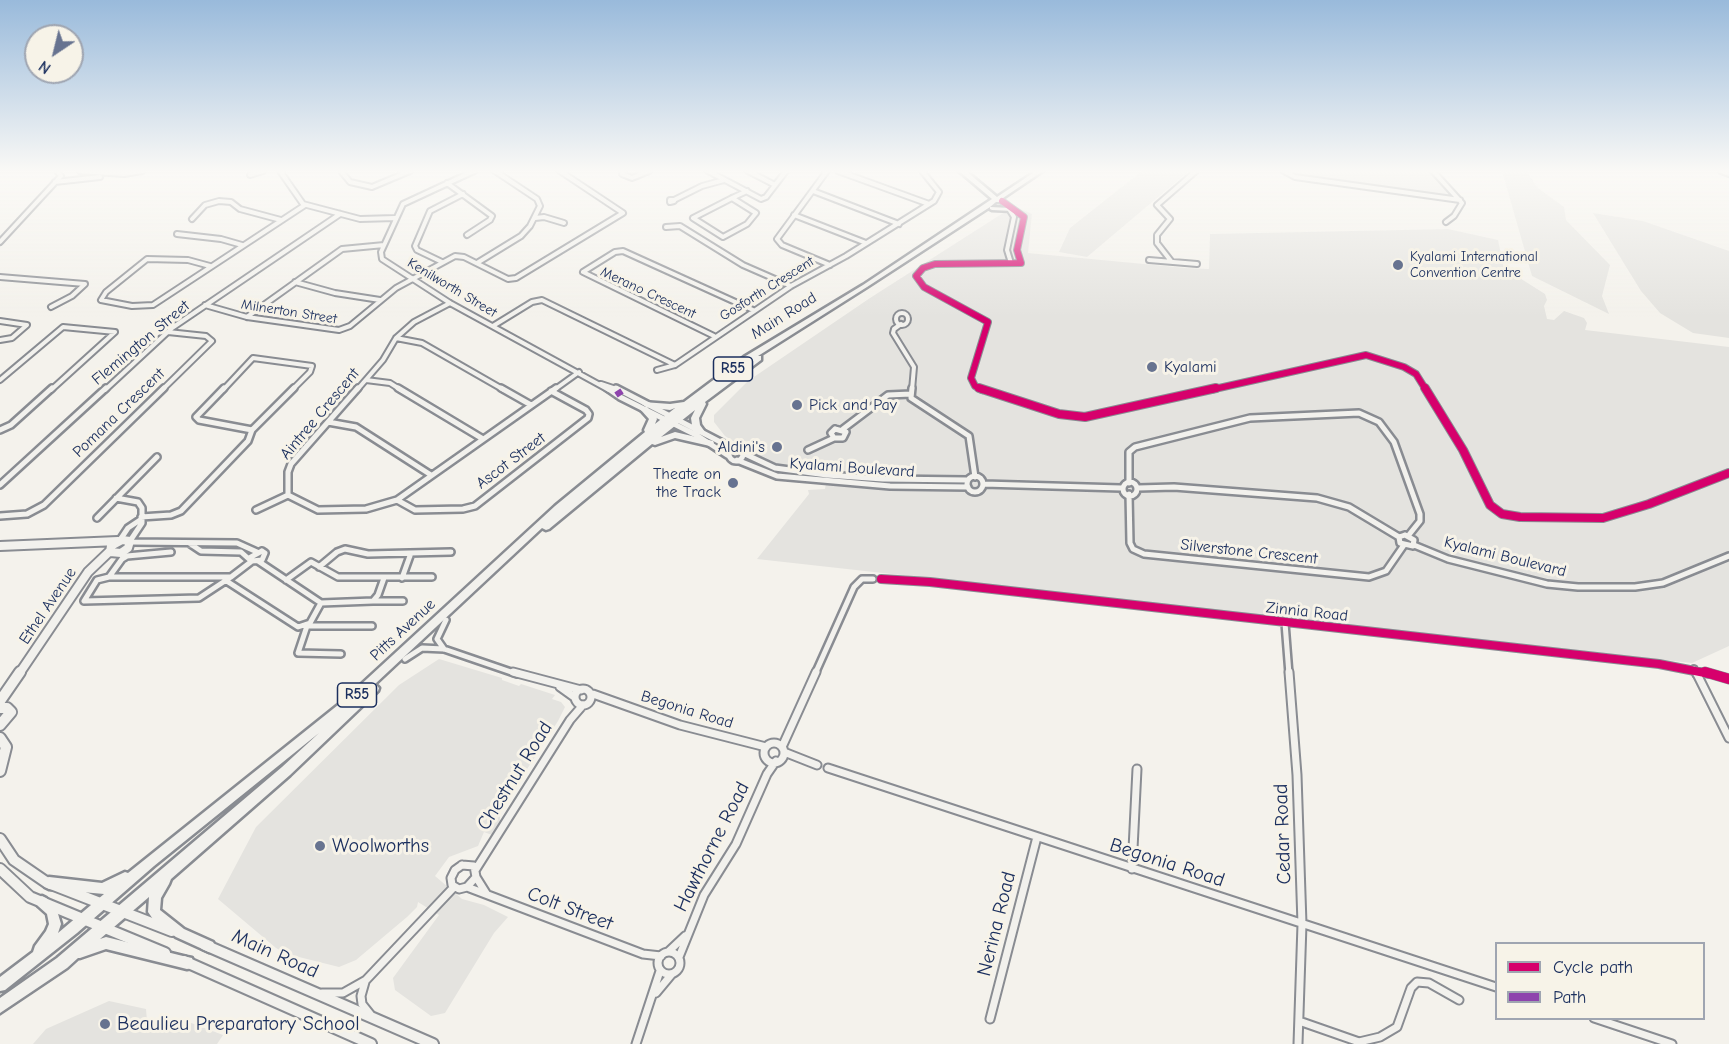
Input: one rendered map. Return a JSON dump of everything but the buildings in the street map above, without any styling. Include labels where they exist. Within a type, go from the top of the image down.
[{"type":"main road","name":"R55","points":[[896,265],[964,220]]},
{"type":"main road","name":"R55","points":[[896,265],[972,220]]},
{"type":"main road","name":"Main Road","points":[[671,420],[690,401],[747,359],[896,265]]},
{"type":"main road","name":"Main Road","points":[[671,420],[712,394],[834,306]]},
{"type":"main road","points":[[701,432],[696,425],[695,414],[712,394]]},
{"type":"main road","points":[[640,404],[670,408],[690,401]]},
{"type":"main road","points":[[636,447],[653,422],[651,416],[640,404]]},
{"type":"main road","name":"Pitts Avenue","points":[[102,904],[150,862],[355,697],[558,508],[671,420]]},
{"type":"main road","points":[[636,447],[675,435],[710,443]]},
{"type":"main road","name":"Pitts Avenue","points":[[122,911],[286,771],[523,547],[636,447]]},
{"type":"main road","points":[[49,883],[102,889],[122,880],[150,862]]},
{"type":"main road","points":[[179,864],[157,891],[153,904],[154,912],[180,933],[209,946]]},
{"type":"main road","points":[[21,969],[46,942],[54,929],[53,913],[42,902]]},
{"type":"main road","name":"R55","points":[[0,985],[102,904]]},
{"type":"main road","name":"R55","points":[[0,1006],[62,963],[122,911]]},
{"type":"main road","points":[[62,963],[86,948],[106,943],[187,963]]},
{"type":"street","points":[[0,242],[20,220]]},
{"type":"street","points":[[210,266],[188,260],[147,259],[106,292],[101,300],[129,305],[151,305],[280,220]]},
{"type":"street","name":"Flemington Street","points":[[0,485],[168,332],[332,220]]},
{"type":"street","points":[[247,317],[342,249],[384,245],[394,220]]},
{"type":"street","points":[[426,220],[415,246],[417,250],[442,262]]},
{"type":"street","points":[[467,235],[490,220]]},
{"type":"street","points":[[477,264],[511,244],[526,231],[534,220]]},
{"type":"street","points":[[553,220],[564,223]]},
{"type":"street","name":"Milnerton Street","points":[[205,305],[247,317],[342,330],[396,288],[442,262],[458,256],[508,279],[522,275],[612,220]]},
{"type":"street","points":[[696,220],[723,237],[747,225],[751,220]]},
{"type":"street","points":[[790,220],[777,241],[830,265]]},
{"type":"street","points":[[808,220],[866,243]]},
{"type":"street","points":[[888,220],[899,224]]},
{"type":"street","name":"Gosforth Crescent","points":[[657,370],[675,365],[714,336],[791,286],[905,220]]},
{"type":"street","points":[[1011,263],[1007,253],[1014,220]]},
{"type":"street","points":[[1023,220],[1017,250],[1021,263],[932,265],[920,270],[916,276],[924,287],[988,322],[971,378],[975,386],[1059,414],[1077,417],[1366,355],[1404,367],[1416,374],[1468,460],[1490,505],[1508,516],[1603,518],[1649,504],[1729,473]]},
{"type":"street","points":[[1169,220],[1158,235],[1157,243],[1171,261]]},
{"type":"street","points":[[666,227],[680,226],[743,265],[791,286]]},
{"type":"street","points":[[177,234],[218,238],[242,245]]},
{"type":"street","name":"Kenilworth Street","points":[[384,245],[380,254],[382,259],[450,303],[601,384],[609,391],[671,420]]},
{"type":"street","name":"Merano Crescent","points":[[714,336],[583,272],[615,252],[623,251],[753,310]]},
{"type":"street","points":[[1149,260],[1197,264]]},
{"type":"street","points":[[1185,270],[1186,263]]},
{"type":"street","points":[[0,277],[85,284],[72,296],[51,307]]},
{"type":"street","points":[[295,282],[332,292],[380,300]]},
{"type":"street","points":[[493,326],[530,303],[542,300],[675,365]]},
{"type":"street","name":"Aintree Crescent","points":[[288,495],[288,472],[291,464],[386,357],[396,338],[414,322],[450,303]]},
{"type":"street","points":[[0,321],[27,325],[12,338],[0,340]]},
{"type":"street","points":[[901,324],[894,329],[893,333],[914,367],[911,398],[969,436],[975,477]]},
{"type":"street","points":[[0,380],[63,327],[115,332],[11,425],[0,430]]},
{"type":"street","name":"Pomana Crescent","points":[[0,516],[22,515],[39,509],[212,341],[208,336],[168,332]]},
{"type":"street","points":[[396,338],[419,342],[531,405]]},
{"type":"street","points":[[111,552],[131,525],[141,519],[171,515],[181,511],[248,441],[252,430],[312,367],[253,358],[196,417],[199,420],[252,430]]},
{"type":"street","points":[[256,510],[288,495],[318,510],[366,509],[397,500],[579,372]]},
{"type":"street","points":[[366,380],[390,383],[483,439]]},
{"type":"street","name":"Ascot Street","points":[[397,500],[415,510],[463,509],[475,506],[588,418],[589,414],[586,410],[551,391]]},
{"type":"street","points":[[808,450],[834,438],[831,435],[833,430],[843,429],[888,395],[911,394]]},
{"type":"street","points":[[1129,483],[1130,452],[1135,447],[1250,418],[1359,413],[1379,422],[1394,442],[1420,514],[1419,521],[1408,536]]},
{"type":"street","name":"Kyalami Boulevard","points":[[671,420],[734,449],[742,450],[745,454],[775,468],[883,479],[968,480]]},
{"type":"street","name":"Kyalami Boulevard","points":[[671,420],[710,443],[730,459],[777,476],[881,486],[968,487]]},
{"type":"street","points":[[328,422],[356,427],[431,475]]},
{"type":"street","points":[[727,455],[734,449]]},
{"type":"street","points":[[737,460],[745,454]]},
{"type":"street","points":[[97,518],[158,457]]},
{"type":"street","points":[[975,477],[982,480],[984,484],[979,490],[968,487],[968,480],[975,477]]},
{"type":"street","points":[[1121,488],[1123,484],[1129,483],[1138,488],[1174,487],[1317,498],[1349,507],[1400,537],[1408,536],[1414,540],[1414,545],[1404,545],[1399,541],[1400,537]]},
{"type":"street","points":[[984,484],[1121,488],[1129,494],[1135,494],[1138,488]]},
{"type":"street","name":"Silverstone Crescent","points":[[1129,494],[1130,543],[1133,549],[1143,554],[1350,577],[1369,577],[1386,571],[1404,545]]},
{"type":"street","points":[[111,552],[129,544],[142,523],[142,508],[138,502],[116,498]]},
{"type":"street","points":[[0,546],[99,544],[119,540],[129,544],[237,543],[257,552],[253,561],[228,578],[199,598],[84,600],[97,580],[109,577],[228,578],[294,626],[372,626]]},
{"type":"street","points":[[189,543],[201,551],[238,551],[321,603],[403,602]]},
{"type":"street","points":[[99,544],[111,552]]},
{"type":"street","points":[[96,564],[101,554],[99,544]]},
{"type":"street","name":"Kyalami Boulevard","points":[[1414,545],[1459,562],[1547,585],[1578,588],[1635,587],[1663,583],[1729,555]]},
{"type":"street","points":[[319,567],[345,549],[368,554],[451,552]]},
{"type":"street","name":"Ethel Avenue","points":[[2,724],[10,714],[2,706],[6,693],[96,564],[111,552]]},
{"type":"street","points":[[109,577],[127,556],[171,552]]},
{"type":"street","points":[[402,578],[411,553]]},
{"type":"street","points":[[286,580],[308,563],[313,562],[338,577],[432,577]]},
{"type":"street","points":[[781,748],[859,582],[867,577],[873,579]]},
{"type":"street","points":[[373,601],[378,595],[384,578]]},
{"type":"street","name":"Zinnia Road","points":[[881,579],[942,583],[1694,669],[1729,679]]},
{"type":"street","points":[[321,603],[312,621],[306,626],[298,653],[341,654]]},
{"type":"street","points":[[444,649],[437,639],[446,620]]},
{"type":"street","name":"Cedar Road","points":[[1285,623],[1297,776],[1302,924],[1298,1044]]},
{"type":"street","points":[[405,659],[422,648],[444,649],[581,690],[575,699]]},
{"type":"street","points":[[1694,669],[1729,738]]},
{"type":"street","points":[[556,684],[583,705]]},
{"type":"street","name":"Begonia Road","points":[[581,690],[587,689],[591,697],[765,750]]},
{"type":"street","name":"Chestnut Road","points":[[474,870],[570,720],[591,697]]},
{"type":"street","name":"Chestnut Road","points":[[570,720],[575,699]]},
{"type":"street","points":[[0,771],[6,752],[1,739],[2,724]]},
{"type":"street","points":[[776,761],[767,760],[765,750],[781,748],[817,765]]},
{"type":"street","name":"Hawthorne Road","points":[[679,957],[686,935],[704,896],[736,844],[781,748]]},
{"type":"street","name":"Hawthorne Road","points":[[767,760],[767,774]]},
{"type":"street","name":"Begonia Road","points":[[828,768],[1495,986]]},
{"type":"street","points":[[1132,869],[1137,769]]},
{"type":"street","name":"Nerina Road","points":[[990,1019],[1037,837]]},
{"type":"street","points":[[0,839],[10,855],[21,866],[49,883],[102,904]]},
{"type":"street","points":[[454,887],[451,878],[455,870],[462,865],[474,870],[486,893]]},
{"type":"street","points":[[0,869],[15,885],[42,902],[371,1044]]},
{"type":"street","points":[[314,992],[343,993],[366,980],[454,887],[467,887],[474,870]]},
{"type":"street","name":"Colt Street","points":[[467,887],[643,954],[659,968]]},
{"type":"street","name":"Main Road","points":[[102,904],[209,946],[433,1044]]},
{"type":"street","name":"Hawthorne Road","points":[[665,954],[686,935]]},
{"type":"street","points":[[636,1044],[653,997],[659,968],[665,954],[675,952],[679,957],[679,967],[653,997]]},
{"type":"street","name":"Colt Street","points":[[643,954],[665,954]]},
{"type":"street","points":[[659,968],[665,974],[671,974]]},
{"type":"street","points":[[366,980],[362,996],[363,1004],[376,1020]]},
{"type":"street","points":[[1299,1021],[1362,1043],[1380,1037],[1397,1027],[1411,988],[1417,982],[1430,983],[1459,1000]]},
{"type":"street","points":[[1600,1020],[1672,1044]]},
{"type":"shaded area","points":[[993,220],[1031,220],[1028,253],[1209,269],[1210,234],[1448,229],[1498,240],[1504,268],[1545,294],[1547,300],[1544,306],[1547,319],[1554,320],[1564,311],[1584,318],[1587,323],[1585,330],[1729,347],[1729,646],[1692,663],[757,559],[809,494],[808,490],[825,489],[828,471],[775,464],[760,458],[725,436],[714,422],[714,415],[748,381],[870,298]]},
{"type":"shaded area","points":[[1080,220],[1131,220],[1087,257],[1059,252],[1070,228]]},
{"type":"shaded area","points":[[1516,220],[1566,220],[1610,265],[1602,296],[1609,314],[1532,276]]},
{"type":"shaded area","points":[[1597,220],[1643,221],[1729,251],[1729,338],[1693,333],[1660,313],[1641,291]]},
{"type":"shaded area","points":[[439,659],[502,678],[502,680],[519,686],[521,684],[555,695],[552,699],[561,702],[565,707],[500,811],[500,822],[492,835],[484,832],[478,846],[449,857],[435,876],[462,899],[484,905],[508,917],[494,933],[445,1013],[431,1016],[395,990],[393,978],[439,915],[418,902],[417,907],[407,917],[356,960],[339,967],[287,954],[276,948],[218,899],[256,827],[399,685]]},
{"type":"shaded area","name":"Beaulieu Preparatory School","points":[[109,1001],[146,1009],[147,1021],[160,1026],[178,1018],[223,1035],[217,1044],[33,1044],[46,1029]]},
{"type":"marked path","points":[[616,395],[622,391]]},
{"type":"cycle path","points":[[1023,220],[1017,250],[1021,263],[935,264],[923,268],[916,276],[924,287],[988,322],[971,378],[975,386],[985,391],[1059,414],[1085,417],[1366,355],[1404,367],[1416,374],[1463,450],[1490,505],[1502,514],[1520,517],[1603,518],[1649,504],[1729,473]]},
{"type":"cycle path","points":[[881,579],[930,582],[1659,664],[1694,669],[1729,679]]},
{"type":"place","name":"Kyalami International Convention Centre","points":[[1398,265]]},
{"type":"place","name":"Kyalami","points":[[1152,367]]},
{"type":"place","name":"Pick and Pay","points":[[797,405]]},
{"type":"place","name":"Aldini's","points":[[777,447]]},
{"type":"place","name":"Theate on the Track","points":[[733,483]]},
{"type":"place","name":"Woolworths","points":[[320,846]]},
{"type":"place","name":"Beaulieu Preparatory School","points":[[105,1024]]}]
